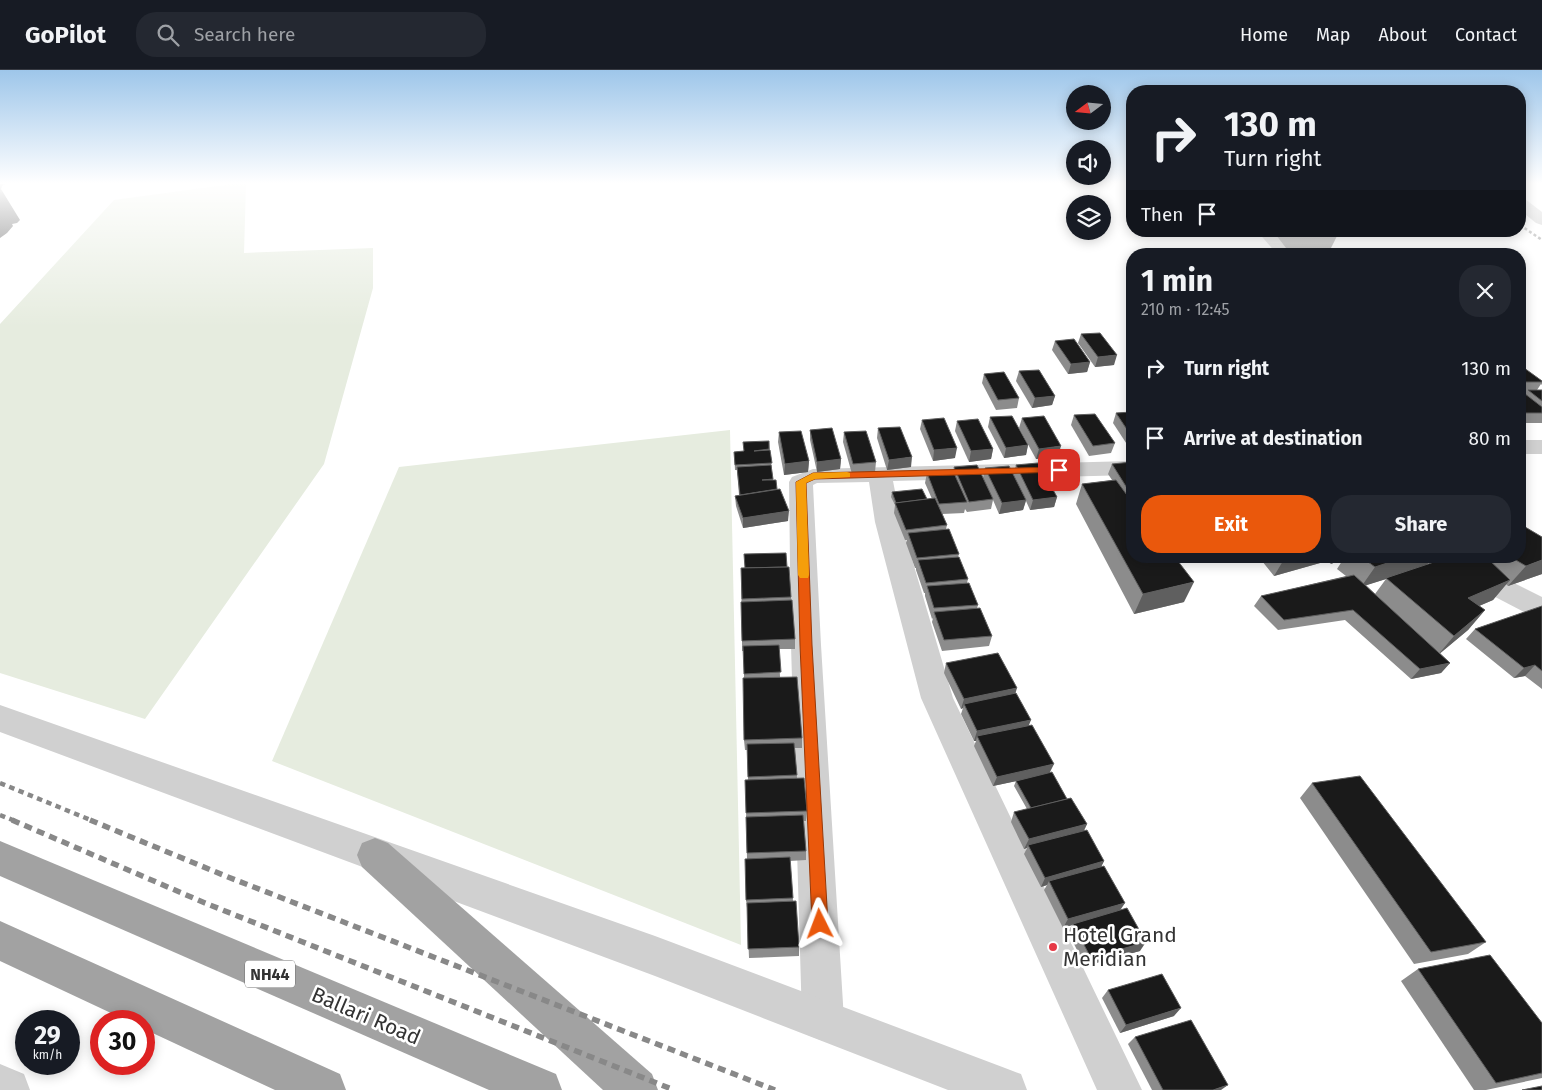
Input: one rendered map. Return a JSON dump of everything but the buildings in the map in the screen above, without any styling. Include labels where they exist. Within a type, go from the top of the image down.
[{"type":"highway","points":[[375,855],[636,1090]]},
{"type":"highway","name":"Ballari Road","points":[[0,858],[540,1090]]},
{"type":"highway","points":[[0,941],[324,1090]]},
{"type":"street","points":[[1270,237],[1281,248]]},
{"type":"street","points":[[1526,447],[1542,447]]},
{"type":"street","points":[[823,1020],[806,645],[801,482],[813,476],[1126,468]]},
{"type":"street","points":[[880,474],[888,522],[938,698],[1120,1090]]},
{"type":"street","points":[[1451,563],[1542,609]]},
{"type":"street","points":[[0,718],[656,956],[1005,1090]]},
{"type":"street","points":[[0,1086],[8,1090]]},
{"type":"shaded area","points":[[85,232],[245,232],[244,253],[373,248],[373,288],[324,464],[145,719],[0,673],[0,324]]},
{"type":"shaded area","points":[[730,430],[741,945],[272,761],[399,467]]},
{"type":"railway","points":[[1530,232],[1542,240]]},
{"type":"railway","points":[[0,783],[93,821]]},
{"type":"railway","points":[[0,815],[15,821]]},
{"type":"railway","points":[[12,820],[205,903],[674,1090]]},
{"type":"railway","points":[[90,820],[228,877],[775,1090]]},
{"type":"slow traffic","points":[[804,575],[801,482],[813,476],[847,475]]},
{"type":"place","name":"Hotel Grand Meridian","points":[[1053,947]]},
{"type":"route","points":[[820,924],[806,645],[801,482],[813,476],[1059,470]]}]
